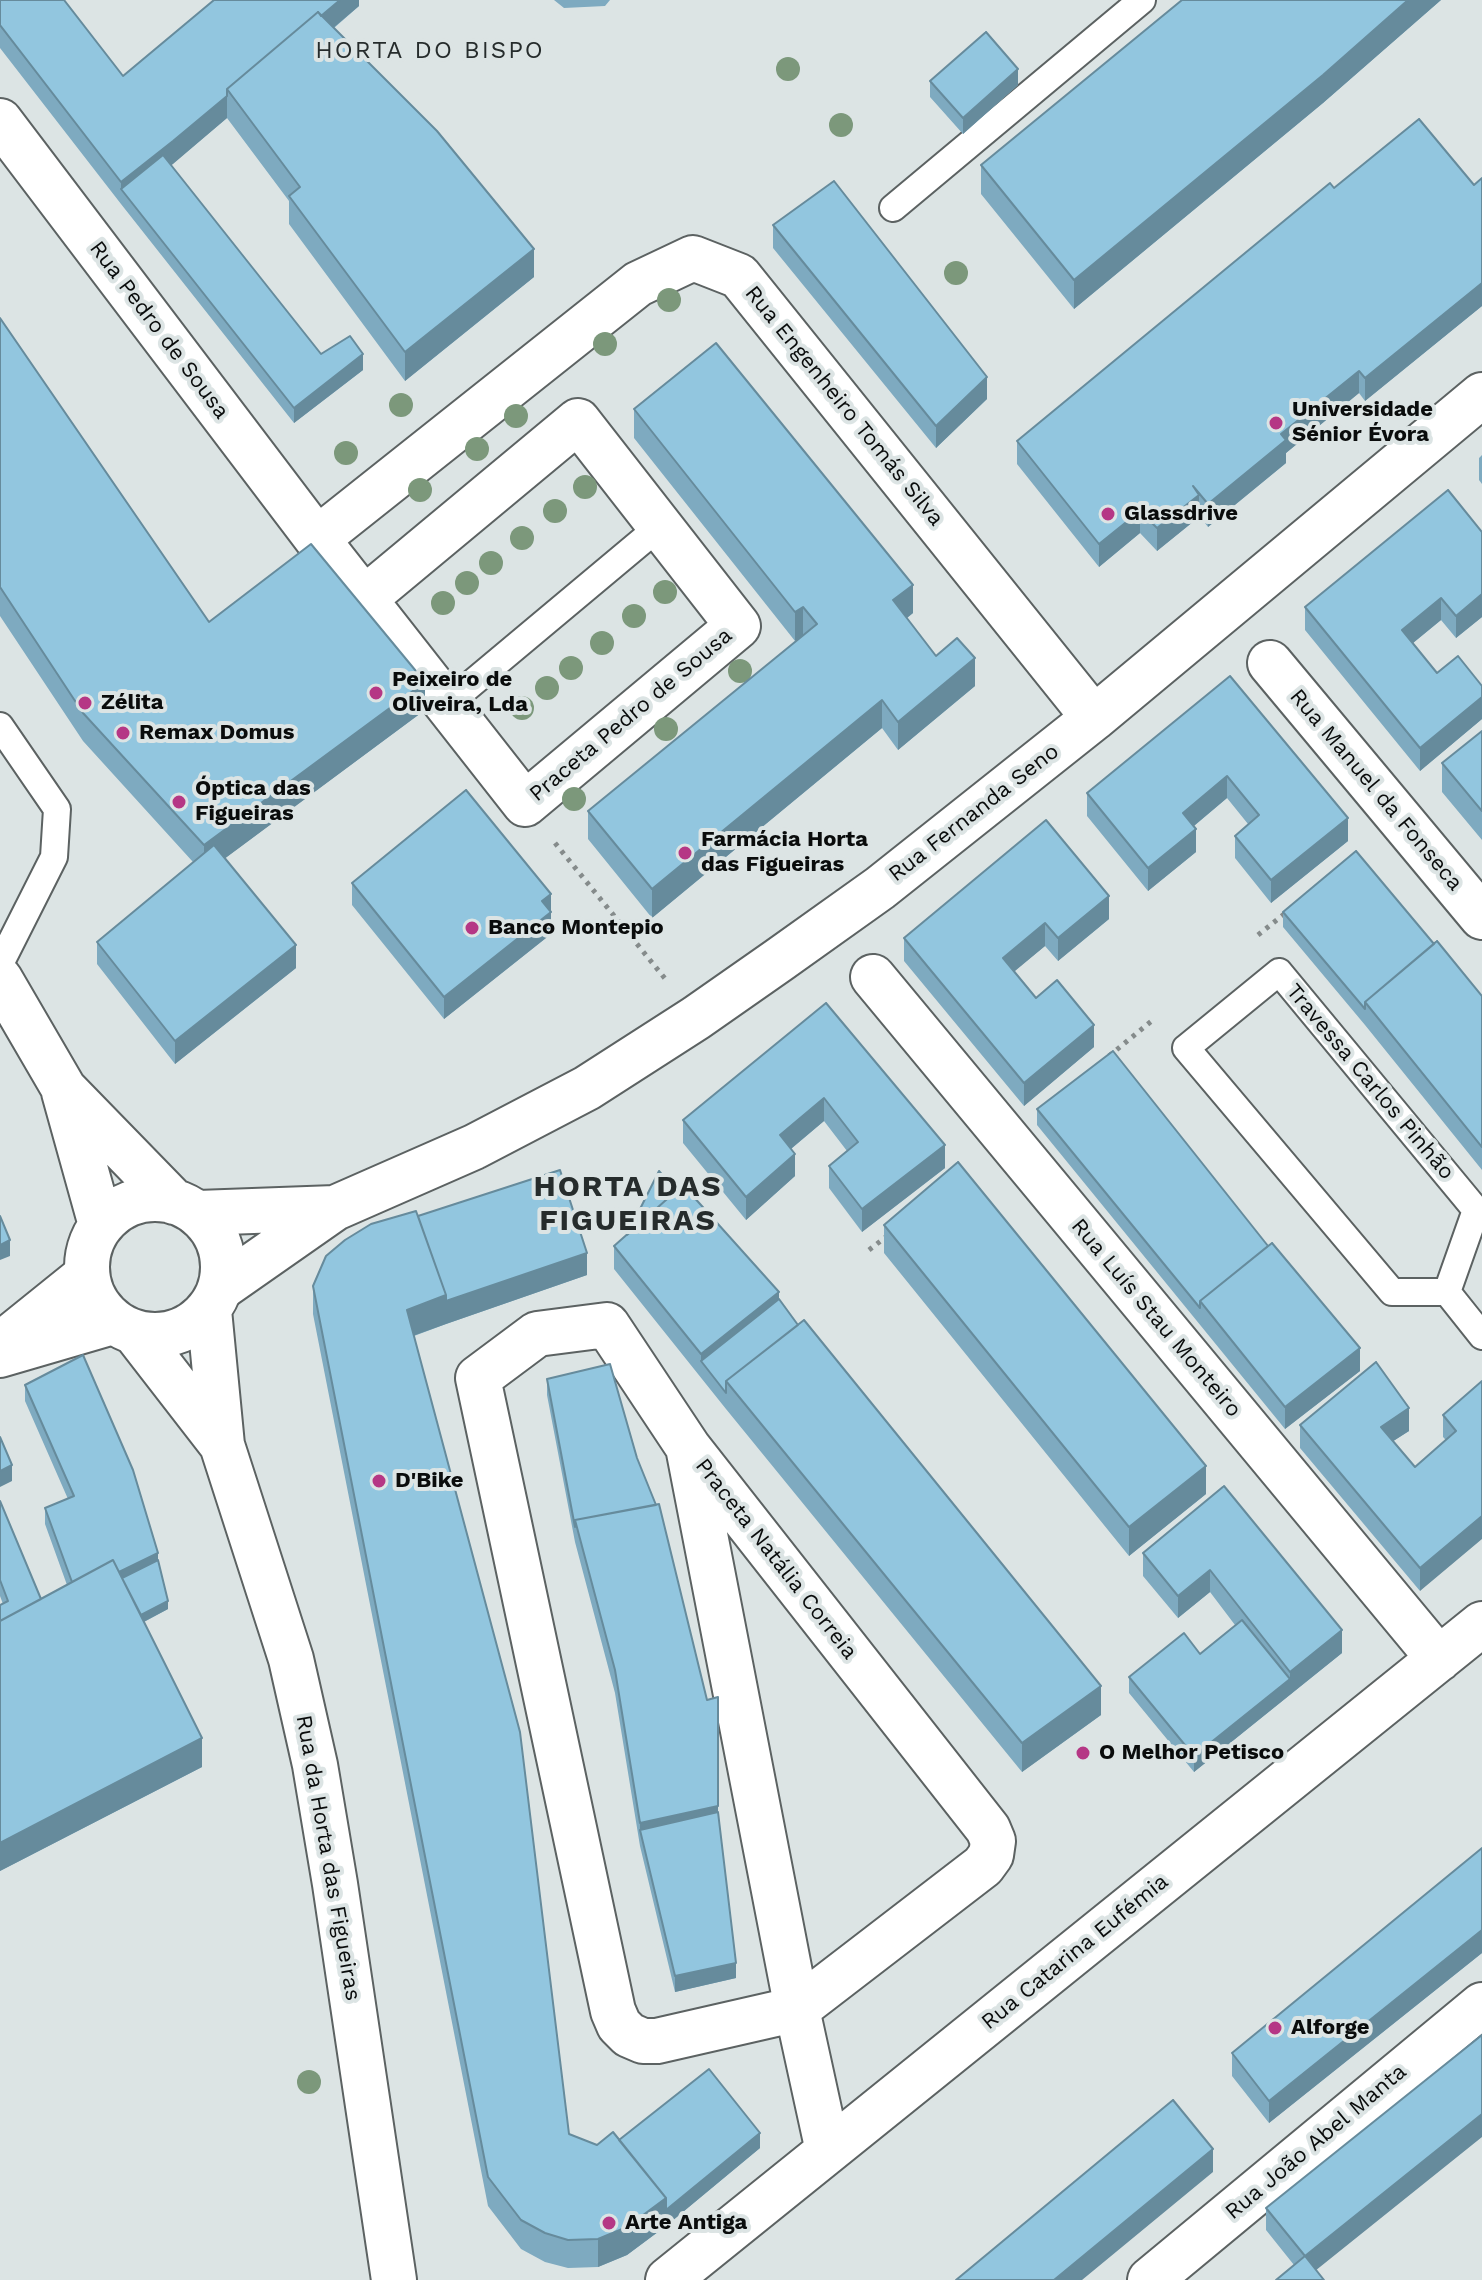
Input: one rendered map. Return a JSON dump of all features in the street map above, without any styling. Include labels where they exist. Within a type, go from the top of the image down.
[{"type":"street","name":"Rua Pedro de Sousa","points":[[0,121],[317,539]]},
{"type":"street","name":"Rua Engenheiro Tomás Silva","points":[[317,539],[638,284],[693,258],[739,276],[1094,718]]},
{"type":"street","name":"Rua Fernanda Seno","points":[[215,1298],[335,1208],[474,1147],[573,1095],[696,1018],[880,888],[1094,718],[1482,395]]},
{"type":"street","name":"Praceta Pedro de Sousa","points":[[317,539],[446,705],[525,804],[738,626],[578,421],[364,599]]},
{"type":"street","name":"Rua Manuel da Fonseca","points":[[1270,663],[1482,917]]},
{"type":"street","name":"Rua Luís Stau Monteiro","points":[[873,977],[1439,1659]]},
{"type":"street","points":[[0,979],[64,1089],[101,1225]]},
{"type":"street","points":[[0,1355],[124,1328],[163,1335],[189,1328],[215,1298],[224,1259],[215,1234],[64,1089]]},
{"type":"street","points":[[124,1328],[95,1301],[87,1275],[89,1249],[101,1225],[122,1208],[147,1199],[186,1207]]},
{"type":"street","name":"Rua Fernanda Seno","points":[[186,1207],[335,1208]]},
{"type":"street","points":[[0,1345],[87,1275]]},
{"type":"street","name":"Rua da Horta das Figueiras","points":[[215,1298],[222,1445],[291,1659],[315,1765],[394,2280]]},
{"type":"street","points":[[688,1447],[607,1325],[537,1334],[478,1378],[613,2011],[619,2025],[629,2035],[643,2041],[657,2041],[797,2009]]},
{"type":"street","name":"Rua da Horta das Figueiras","points":[[124,1328],[222,1445]]},
{"type":"street","name":"Praceta Natália Correia","points":[[688,1447],[988,1829],[993,1841],[991,1855],[983,1866],[797,2009]]},
{"type":"street","name":"Praceta Natália Correia","points":[[688,1447],[797,2009],[828,2151]]},
{"type":"street","name":"Rua Catarina Eufémia","points":[[668,2280],[1482,1624]]},
{"type":"street","name":"Rua João Abel Manta","points":[[1150,2280],[1482,2005]]},
{"type":"lane","points":[[893,208],[1142,0]]},
{"type":"lane","points":[[446,705],[660,526]]},
{"type":"lane","points":[[0,726],[57,809],[54,857],[0,964]]},
{"type":"lane","name":"Travessa Carlos Pinhão","points":[[1279,972],[1476,1210],[1447,1292],[1392,1292],[1186,1048],[1279,972]]},
{"type":"lane","points":[[1447,1292],[1482,1336]]},
{"type":"path","points":[[525,804],[696,1018]]},
{"type":"building","points":[[0,0],[64,0],[123,76],[214,0],[340,0],[321,16],[318,12],[227,89],[227,96],[121,182],[0,25]]},
{"type":"building","points":[[1182,0],[1408,0],[1323,75],[1074,280],[981,165]]},
{"type":"building","points":[[318,12],[437,131],[534,249],[405,352],[289,196],[300,187],[227,89]]},
{"type":"building","points":[[986,32],[1018,69],[963,118],[930,81]]},
{"type":"building","points":[[1419,119],[1474,185],[1482,178],[1482,283],[1365,378],[1359,371],[1281,434],[1286,440],[1208,504],[1193,486],[1199,495],[1157,528],[1140,511],[1099,544],[1017,441],[1330,183],[1334,188]]},
{"type":"building","points":[[163,155],[321,354],[350,336],[363,354],[294,408],[121,189]]},
{"type":"building","points":[[834,181],[987,377],[936,426],[773,225]]},
{"type":"building","points":[[0,318],[209,622],[311,544],[425,682],[204,845],[83,713],[0,587]]},
{"type":"building","points":[[716,343],[913,585],[893,600],[936,656],[957,638],[975,658],[898,722],[882,700],[652,889],[588,811],[817,624],[803,607],[795,612],[634,409]]},
{"type":"building","points":[[1448,490],[1482,532],[1482,594],[1456,616],[1441,598],[1402,630],[1437,673],[1458,656],[1482,686],[1482,697],[1420,748],[1305,607]]},
{"type":"building","points":[[1230,676],[1348,818],[1271,880],[1235,836],[1259,815],[1227,776],[1183,813],[1196,829],[1148,868],[1087,793]]},
{"type":"building","points":[[1482,731],[1482,811],[1442,763]]},
{"type":"building","points":[[466,790],[551,894],[542,901],[551,912],[444,997],[352,883]]},
{"type":"building","points":[[1046,820],[1109,896],[1058,938],[1045,923],[1003,958],[1036,998],[1057,980],[1094,1025],[1024,1083],[904,938]]},
{"type":"building","points":[[214,845],[296,945],[175,1041],[97,942]]},
{"type":"building","points":[[1356,851],[1434,944],[1365,1002],[1365,1009],[1283,912]]},
{"type":"building","points":[[1437,941],[1482,996],[1482,1147],[1365,1002]]},
{"type":"building","points":[[826,1003],[945,1145],[862,1209],[829,1166],[858,1142],[824,1098],[780,1135],[795,1154],[746,1197],[683,1120]]},
{"type":"building","points":[[1113,1051],[1268,1246],[1200,1301],[1200,1308],[1037,1109]]},
{"type":"building","points":[[958,1162],[1206,1466],[1129,1527],[884,1225]]},
{"type":"building","points":[[560,1170],[587,1253],[446,1301],[418,1216]]},
{"type":"building","points":[[659,1171],[676,1191],[627,1235]]},
{"type":"building","points":[[683,1185],[779,1292],[701,1354],[614,1246]]},
{"type":"building","points":[[416,1211],[446,1295],[407,1310],[520,1732],[569,2134],[597,2145],[613,2132],[666,2198],[627,2227],[598,2239],[568,2240],[545,2233],[521,2220],[488,2177],[313,1286],[326,1256],[345,1240],[371,1224]]},
{"type":"building","points":[[0,1216],[10,1240],[0,1245]]},
{"type":"building","points":[[1272,1243],[1360,1348],[1285,1407],[1200,1301]]},
{"type":"building","points":[[779,1299],[798,1325],[726,1381],[726,1393],[701,1361]]},
{"type":"building","points":[[804,1320],[1101,1686],[1022,1743],[726,1381]]},
{"type":"building","points":[[83,1355],[133,1470],[158,1553],[119,1572],[113,1560],[72,1582],[45,1508],[74,1496],[25,1385]]},
{"type":"building","points":[[1376,1362],[1409,1408],[1381,1427],[1415,1467],[1456,1431],[1443,1415],[1482,1381],[1482,1516],[1420,1568],[1300,1425]]},
{"type":"building","points":[[610,1364],[637,1458],[656,1505],[575,1520],[575,1527],[547,1379]]},
{"type":"building","points":[[0,1437],[12,1465],[0,1471]]},
{"type":"building","points":[[1224,1486],[1342,1630],[1290,1672],[1210,1570],[1178,1596],[1143,1553]]},
{"type":"building","points":[[0,1501],[41,1599],[0,1621],[0,1605],[8,1601],[0,1580]]},
{"type":"building","points":[[659,1504],[707,1700],[718,1697],[718,1806],[640,1823],[615,1670],[575,1520]]},
{"type":"building","points":[[113,1560],[202,1738],[0,1843],[0,1621]]},
{"type":"building","points":[[158,1560],[168,1601],[141,1615],[122,1578]]},
{"type":"building","points":[[1242,1620],[1290,1679],[1194,1756],[1129,1677],[1184,1633],[1200,1654]]},
{"type":"building","points":[[718,1812],[736,1963],[675,1976],[640,1830]]},
{"type":"building","points":[[1482,1848],[1482,1930],[1269,2101],[1232,2053]]},
{"type":"building","points":[[1482,2035],[1482,2114],[1305,2256],[1266,2208]]},
{"type":"building","points":[[709,2069],[760,2133],[666,2210],[666,2198],[619,2140]]},
{"type":"building","points":[[1173,2100],[1213,2149],[1054,2280],[956,2280]]},
{"type":"building","points":[[1305,2256],[1324,2280],[1276,2280]]},
{"type":"place","name":"Universidade Sénior Évora","points":[[1276,423]]},
{"type":"place","name":"Glassdrive","points":[[1108,514]]},
{"type":"place","name":"Peixeiro de Oliveira, Lda","points":[[376,693]]},
{"type":"place","name":"Zélita","points":[[85,703]]},
{"type":"place","name":"Remax Domus","points":[[123,733]]},
{"type":"place","name":"Óptica das Figueiras","points":[[179,802]]},
{"type":"place","name":"Farmácia Horta das Figueiras","points":[[685,853]]},
{"type":"place","name":"Banco Montepio","points":[[472,928]]},
{"type":"place","name":"D'Bike","points":[[379,1481]]},
{"type":"place","name":"O Melhor Petisco","points":[[1083,1753]]},
{"type":"place","name":"Alforge","points":[[1275,2028]]},
{"type":"place","name":"Arte Antiga","points":[[609,2223]]},
{"type":"district","name":"HORTA DO BISPO","points":[[430,51]]},
{"type":"district","name":"HORTA DAS FIGUEIRAS","points":[[628,1204]]}]
